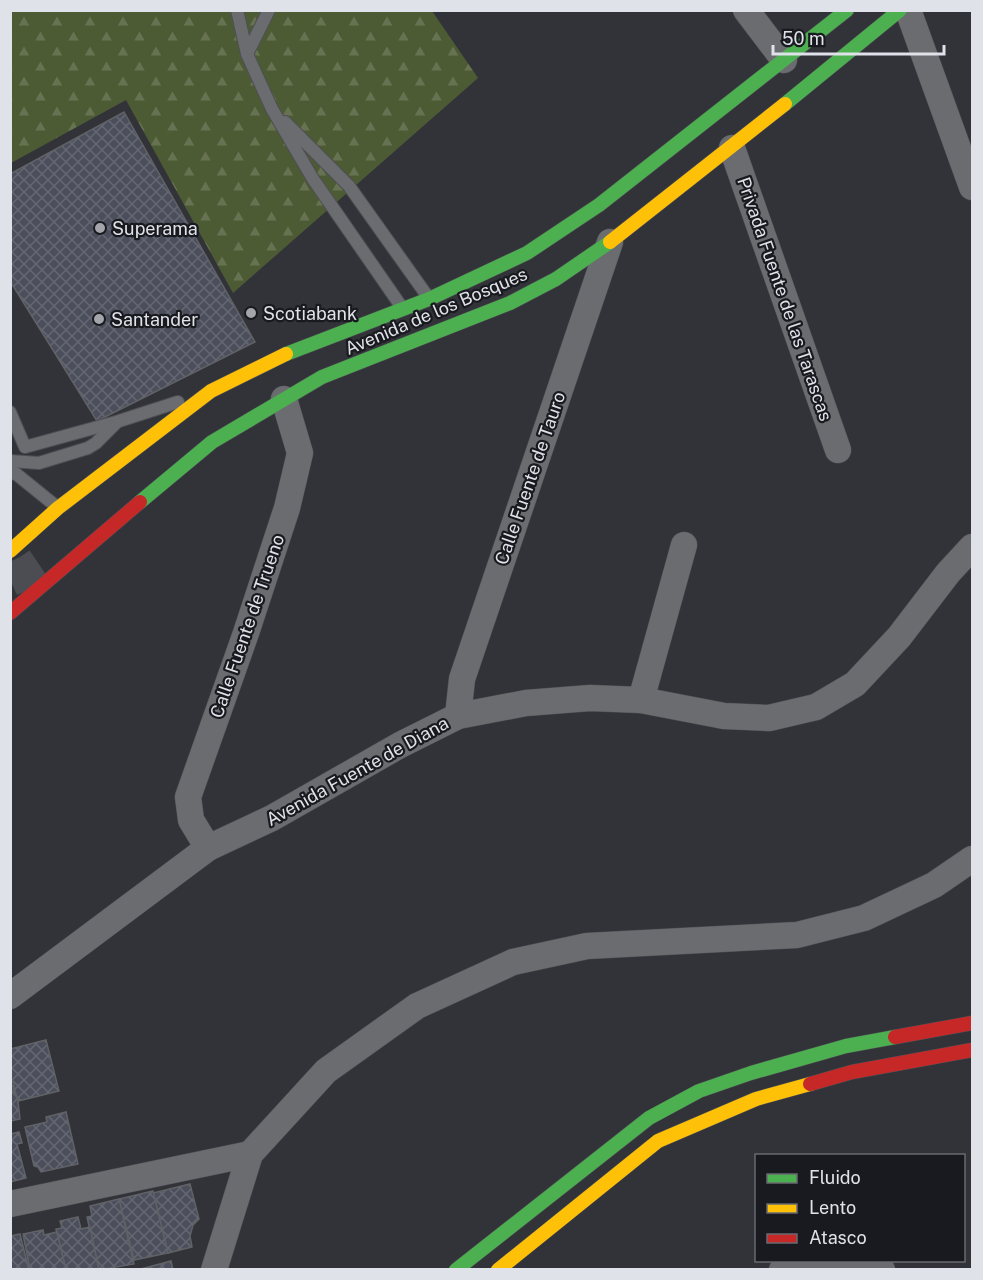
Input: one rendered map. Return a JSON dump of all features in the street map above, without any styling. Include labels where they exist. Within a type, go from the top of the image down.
[{"type":"main road","name":"Avenida de los Bosques","points":[[10,551],[58,508],[211,391],[291,352],[404,310],[527,253],[590,211],[847,10]]},
{"type":"main road","name":"Avenida de los Bosques","points":[[286,391],[510,303],[556,279],[610,242],[732,148],[900,10]]},
{"type":"main road","points":[[10,613],[190,458],[286,391]]},
{"type":"main road","points":[[456,1269],[649,1118],[699,1091],[751,1073],[846,1046],[972,1023]]},
{"type":"main road","points":[[498,1269],[667,1136],[756,1099],[852,1072],[972,1050]]},
{"type":"street","points":[[746,10],[784,60]]},
{"type":"street","points":[[908,10],[972,187]]},
{"type":"street","name":"Privada Fuente de las Tarascas","points":[[732,148],[838,450]]},
{"type":"street","name":"Calle Fuente de Tauro","points":[[458,716],[462,679],[610,242]]},
{"type":"street","name":"Calle Fuente de Trueno","points":[[208,848],[191,820],[188,797],[287,508],[300,453],[286,391]]},
{"type":"street","points":[[641,700],[684,545]]},
{"type":"street","name":"Avenida Fuente de Diana","points":[[10,996],[208,848],[272,818],[400,745],[458,716],[526,703],[590,698],[641,700],[724,716],[769,718],[816,708],[855,684],[899,637],[948,573],[972,547]]},
{"type":"street","points":[[214,1269],[250,1154],[326,1071],[417,1006],[513,962],[576,949],[797,935],[864,918],[934,885],[972,859]]},
{"type":"street","points":[[10,1204],[250,1154]]},
{"type":"street","points":[[782,1269],[791,1266],[861,1265],[882,1269]]},
{"type":"lane","points":[[237,10],[247,54],[272,109],[314,179],[404,310]]},
{"type":"lane","points":[[247,54],[269,10]]},
{"type":"lane","points":[[272,109],[349,186],[429,299]]},
{"type":"lane","points":[[14,468],[25,447],[116,422],[211,391]]},
{"type":"lane","points":[[10,412],[25,447]]},
{"type":"lane","points":[[14,468],[88,448],[116,422]]},
{"type":"lane","points":[[14,468],[58,508]]},
{"type":"green space","points":[[11,11],[432,11],[478,78],[233,293],[126,100],[11,163]]},
{"type":"building","name":"Superama","points":[[124,112],[255,342],[97,421],[10,281],[10,174]]},
{"type":"building","points":[[46,1040],[59,1091],[18,1101],[10,1073],[10,1049]]},
{"type":"building","points":[[10,1080],[18,1101],[20,1119],[10,1121]]},
{"type":"building","points":[[66,1112],[78,1164],[41,1172],[38,1167],[34,1166],[25,1127],[47,1122],[46,1117]]},
{"type":"building","points":[[19,1132],[22,1143],[17,1144],[26,1178],[10,1182],[10,1143],[12,1143],[10,1134]]},
{"type":"building","points":[[190,1184],[199,1219],[193,1225],[190,1236],[192,1247],[168,1253],[153,1193]]},
{"type":"building","points":[[153,1191],[168,1253],[134,1260],[119,1199]]},
{"type":"building","points":[[119,1199],[134,1264],[99,1270],[87,1217],[92,1216],[90,1206]]},
{"type":"building","points":[[78,1217],[81,1229],[90,1227],[99,1270],[66,1270],[56,1229],[62,1228],[60,1221]]},
{"type":"building","points":[[43,1230],[44,1235],[57,1232],[66,1270],[30,1270],[23,1234]]},
{"type":"building","points":[[20,1234],[29,1270],[10,1270],[10,1236]]},
{"type":"building","points":[[171,1261],[173,1270],[137,1270]]},
{"type":"tunnel","points":[[10,580],[42,562]]},
{"type":"traffic: fast","points":[[286,354],[429,299],[527,253],[599,205],[847,10]]},
{"type":"traffic: fast","points":[[785,104],[900,10]]},
{"type":"traffic: fast","points":[[140,502],[212,442],[322,377],[510,303],[556,279],[610,242]]},
{"type":"traffic: fast","points":[[456,1270],[649,1118],[699,1091],[751,1073],[846,1046],[895,1037]]},
{"type":"traffic: slow","points":[[610,242],[785,104]]},
{"type":"traffic: slow","points":[[10,551],[58,508],[211,391],[286,354]]},
{"type":"traffic: slow","points":[[498,1270],[658,1141],[756,1099],[810,1084]]},
{"type":"traffic: jam","points":[[10,613],[140,502]]},
{"type":"traffic: jam","points":[[895,1037],[972,1023]]},
{"type":"traffic: jam","points":[[810,1084],[852,1072],[972,1050]]},
{"type":"place","name":"Superama","points":[[100,228]]},
{"type":"place","name":"Scotiabank","points":[[251,313]]},
{"type":"place","name":"Santander","points":[[99,319]]}]
